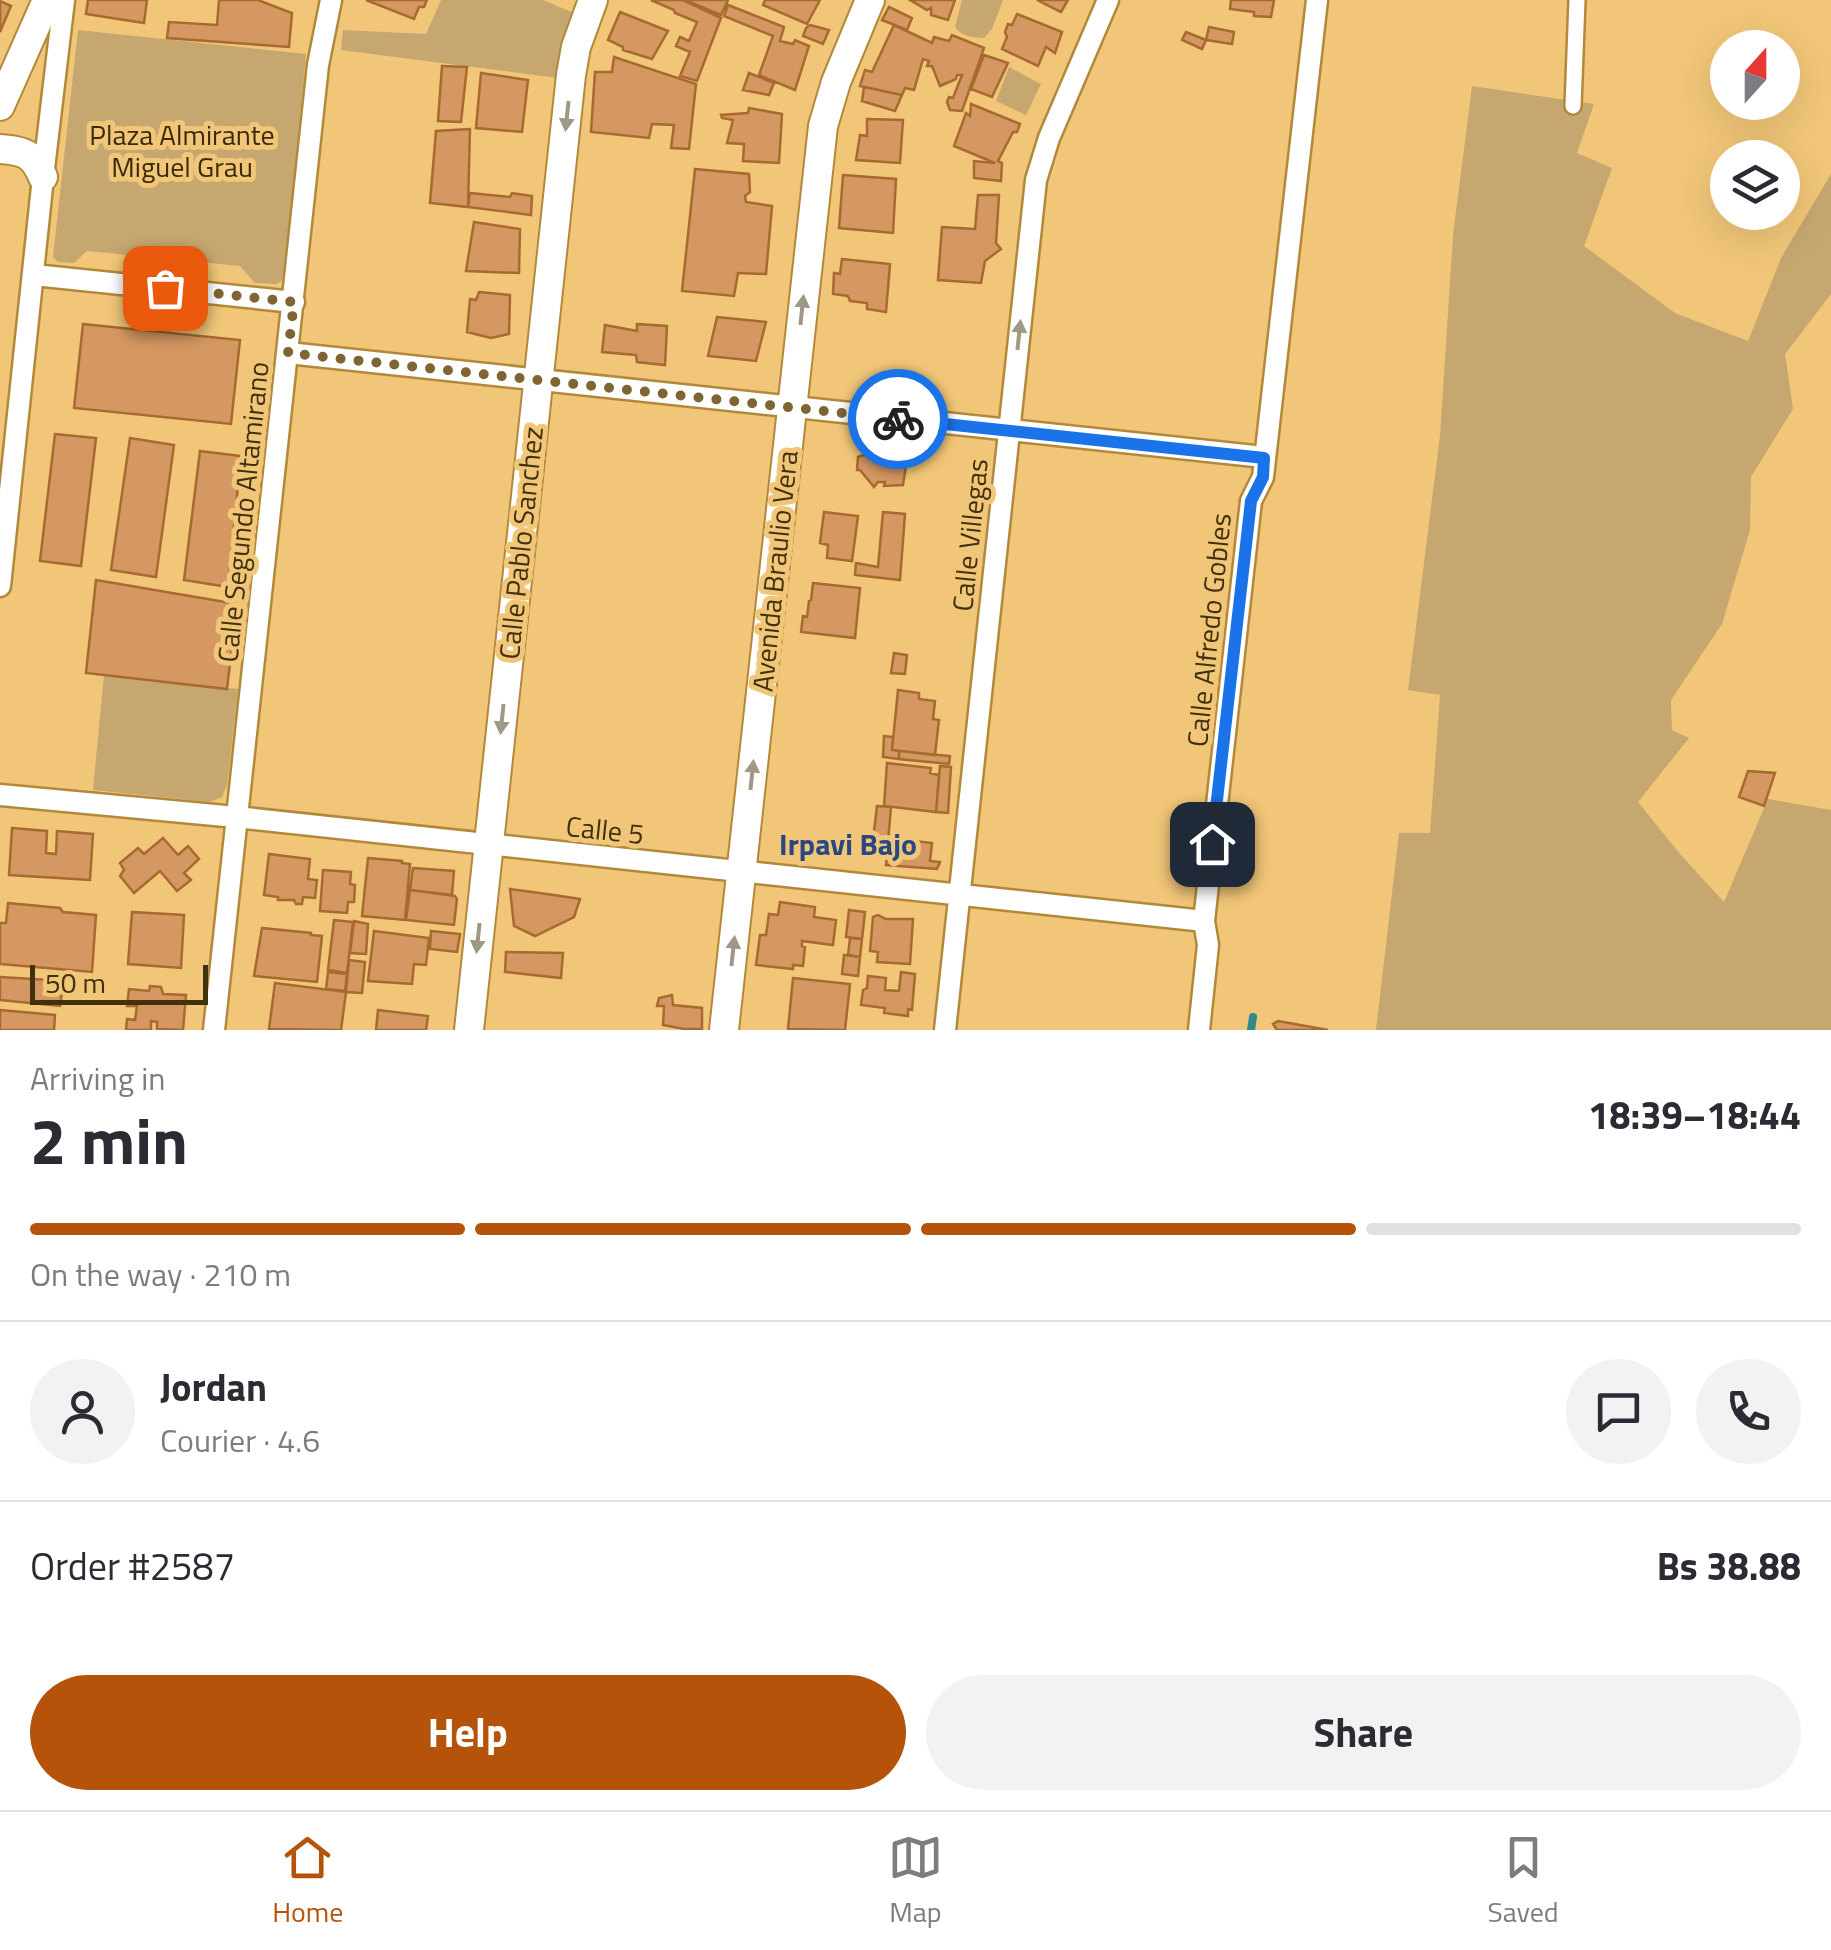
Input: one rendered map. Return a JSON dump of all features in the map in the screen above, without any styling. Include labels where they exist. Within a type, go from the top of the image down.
[{"type":"main road","points":[[0,106],[47,0]]},
{"type":"main road","name":"Calle Pablo Sanchez","points":[[468,1030],[571,75],[576,47],[593,0]]},
{"type":"main road","name":"Avenida Braulio Vera","points":[[724,1030],[823,126],[836,82],[870,0]]},
{"type":"main road","points":[[0,150],[19,151],[36,160],[42,177]]},
{"type":"street","points":[[0,586],[64,0]]},
{"type":"street","name":"Calle Villegas","points":[[945,1030],[1036,180],[1049,138],[1108,0]]},
{"type":"street","name":"Calle Alfredo Gobles","points":[[1200,1030],[1208,946],[1204,921],[1251,501],[1263,477],[1317,0]]},
{"type":"street","points":[[1573,106],[1577,0]]},
{"type":"street","name":"Calle Segundo Altamirano","points":[[214,1030],[328,1]]},
{"type":"street","points":[[34,274],[294,302]]},
{"type":"street","points":[[288,353],[1264,458]]},
{"type":"street","name":"Calle 5","points":[[0,794],[1204,921]]},
{"type":"green space","points":[[441,0],[543,0],[574,13],[563,42],[558,78],[341,50],[343,30],[426,34]]},
{"type":"green space","points":[[962,0],[1003,0],[992,29],[984,38],[964,35],[955,27]]},
{"type":"green space","name":"Plaza Almirante Miguel Grau","points":[[78,30],[306,54],[284,279],[277,284],[255,283],[240,266],[87,251],[74,263],[58,262],[53,257]]},
{"type":"green space","points":[[1009,67],[1041,84],[1026,115],[996,101]]},
{"type":"green space","points":[[1472,86],[1594,104],[1577,153],[1612,168],[1584,246],[1675,313],[1748,341],[1781,258],[1831,174],[1831,294],[1785,354],[1793,409],[1751,477],[1750,530],[1722,624],[1671,700],[1672,730],[1689,738],[1638,802],[1724,902],[1768,799],[1831,810],[1831,1030],[1376,1030],[1399,833],[1430,833],[1440,695],[1408,690],[1440,436],[1453,235]]},
{"type":"green space","points":[[104,675],[238,689],[227,785],[222,797],[210,802],[93,790]]},
{"type":"building","points":[[88,0],[147,0],[144,23],[86,14]]},
{"type":"building","points":[[219,0],[258,0],[292,13],[289,47],[167,38],[169,22],[217,25]]},
{"type":"building","points":[[366,0],[427,0],[414,19]]},
{"type":"building","points":[[651,0],[683,0],[721,18],[697,81],[680,76],[690,52],[676,46],[680,37],[689,41],[697,22]]},
{"type":"building","points":[[685,0],[728,0],[721,15]]},
{"type":"building","points":[[765,0],[820,0],[807,24],[763,5]]},
{"type":"building","points":[[910,0],[955,0],[948,20],[931,15],[931,8],[927,10]]},
{"type":"building","points":[[1037,0],[1068,0],[1061,12]]},
{"type":"building","points":[[1231,0],[1274,0],[1271,17],[1230,9]]},
{"type":"building","points":[[0,1],[11,6],[0,32]]},
{"type":"building","points":[[728,5],[784,27],[780,41],[793,44],[795,40],[809,46],[795,90],[759,75],[773,36],[724,16]]},
{"type":"building","points":[[889,7],[912,18],[907,30],[882,20]]},
{"type":"building","points":[[620,12],[668,31],[652,59],[623,50],[608,40]]},
{"type":"building","points":[[1017,14],[1062,32],[1055,53],[1046,47],[1038,66],[1002,49],[1008,24],[1012,25]]},
{"type":"building","points":[[810,25],[829,30],[823,44],[803,36]]},
{"type":"building","points":[[894,25],[932,43],[934,37],[949,41],[952,35],[984,48],[962,111],[950,110],[947,102],[949,97],[953,98],[962,75],[940,86],[932,66],[927,66],[929,61],[923,59],[914,90],[905,88],[902,95],[860,86],[865,70],[872,72]]},
{"type":"building","points":[[1209,27],[1234,32],[1232,44],[1206,40]]},
{"type":"building","points":[[1186,32],[1206,40],[1202,49],[1182,40]]},
{"type":"building","points":[[984,55],[1008,63],[992,97],[971,89]]},
{"type":"building","points":[[614,57],[696,84],[689,149],[671,148],[674,125],[652,124],[649,138],[591,132],[595,72],[612,72]]},
{"type":"building","points":[[442,66],[467,67],[461,122],[438,121]]},
{"type":"building","points":[[481,73],[528,80],[522,132],[476,128]]},
{"type":"building","points":[[749,73],[774,83],[769,95],[743,90]]},
{"type":"building","points":[[864,87],[902,95],[895,111],[862,101]]},
{"type":"building","points":[[971,104],[1020,124],[998,161],[1002,163],[1001,181],[974,178],[974,161],[995,163],[954,146],[966,113],[970,116]]},
{"type":"building","points":[[749,108],[782,114],[779,163],[743,161],[744,144],[727,143],[733,120],[721,115],[748,113]]},
{"type":"building","points":[[867,119],[903,120],[900,163],[856,160],[860,135],[867,136]]},
{"type":"building","points":[[470,129],[468,207],[430,203],[436,131]]},
{"type":"building","points":[[695,169],[749,174],[746,202],[772,206],[766,274],[738,273],[734,296],[682,291]]},
{"type":"building","points":[[843,175],[896,179],[893,233],[839,228]]},
{"type":"building","points":[[470,193],[532,196],[531,215],[468,207]]},
{"type":"building","points":[[978,195],[999,195],[996,243],[1001,249],[985,261],[981,283],[938,280],[942,227],[975,229]]},
{"type":"building","points":[[474,222],[520,229],[519,273],[466,271]]},
{"type":"building","points":[[842,259],[890,264],[886,312],[867,309],[867,303],[833,294],[834,273],[840,274]]},
{"type":"building","points":[[479,292],[510,295],[509,334],[491,338],[467,332],[470,299],[476,300]]},
{"type":"building","points":[[717,317],[766,322],[756,361],[708,356]]},
{"type":"building","points":[[83,324],[240,340],[231,424],[74,408]]},
{"type":"building","points":[[637,324],[667,326],[665,365],[637,362],[636,355],[602,352],[605,325],[637,331]]},
{"type":"building","points":[[55,434],[96,438],[81,566],[40,561]]},
{"type":"building","points":[[130,438],[174,445],[156,577],[111,570]]},
{"type":"building","points":[[872,442],[901,448],[902,444],[909,445],[903,485],[884,486],[885,482],[878,482],[874,487],[857,470],[858,457],[867,454]]},
{"type":"building","points":[[200,451],[241,456],[228,587],[184,580]]},
{"type":"building","points":[[824,512],[858,516],[852,561],[827,558],[828,545],[820,543]]},
{"type":"building","points":[[883,512],[905,514],[900,580],[855,575],[856,563],[878,567]]},
{"type":"building","points":[[96,580],[237,604],[227,689],[86,673]]},
{"type":"building","points":[[813,583],[860,588],[855,638],[801,632]]},
{"type":"building","points":[[894,653],[907,655],[905,674],[891,673]]},
{"type":"building","points":[[898,690],[919,693],[919,699],[935,701],[933,719],[939,720],[935,755],[892,750]]},
{"type":"building","points":[[884,736],[893,737],[892,750],[899,751],[899,759],[883,757]]},
{"type":"building","points":[[899,751],[950,756],[949,764],[899,759]]},
{"type":"building","points":[[887,763],[931,768],[930,773],[939,775],[936,812],[884,806]]},
{"type":"building","points":[[940,766],[951,767],[948,813],[936,812]]},
{"type":"building","points":[[1748,771],[1775,773],[1764,806],[1739,797]]},
{"type":"building","points":[[877,806],[891,807],[888,842],[873,840]]},
{"type":"building","points":[[12,828],[47,831],[46,853],[56,854],[57,831],[93,834],[90,880],[9,875]]},
{"type":"building","points":[[163,838],[178,855],[188,846],[199,859],[184,873],[191,880],[177,891],[160,871],[134,893],[120,876],[124,870],[120,863],[138,848],[144,854]]},
{"type":"building","points":[[889,838],[932,843],[930,861],[940,862],[937,869],[886,865]]},
{"type":"building","points":[[269,854],[310,859],[308,879],[317,880],[315,898],[303,897],[302,904],[296,904],[294,900],[264,895]]},
{"type":"building","points":[[368,858],[410,864],[405,920],[362,916]]},
{"type":"building","points":[[413,868],[454,871],[452,895],[410,890]]},
{"type":"building","points":[[323,870],[351,872],[354,902],[348,902],[347,913],[320,911]]},
{"type":"building","points":[[510,889],[580,899],[574,917],[535,936],[514,926]]},
{"type":"building","points":[[410,890],[455,896],[454,925],[406,920]]},
{"type":"building","points":[[780,902],[815,907],[814,917],[836,920],[833,945],[802,941],[803,966],[793,965],[793,969],[756,965],[760,935],[766,935],[769,914],[778,915]]},
{"type":"building","points":[[8,903],[96,915],[92,972],[0,964],[0,923],[6,923]]},
{"type":"building","points":[[849,910],[865,912],[862,939],[846,937]]},
{"type":"building","points":[[132,912],[184,915],[181,968],[128,964]]},
{"type":"building","points":[[873,917],[886,919],[913,919],[910,964],[877,962],[878,952],[870,951]]},
{"type":"building","points":[[334,920],[353,922],[347,973],[328,970]]},
{"type":"building","points":[[354,921],[368,924],[366,954],[350,953]]},
{"type":"building","points":[[262,928],[322,936],[317,982],[254,976]]},
{"type":"building","points":[[374,931],[429,938],[426,965],[414,964],[412,984],[368,981]]},
{"type":"building","points":[[431,931],[460,934],[457,952],[430,949]]},
{"type":"building","points":[[850,938],[862,939],[860,957],[848,955]]},
{"type":"building","points":[[506,952],[563,953],[561,978],[505,972]]},
{"type":"building","points":[[844,955],[860,957],[858,976],[842,974]]},
{"type":"building","points":[[349,960],[365,962],[362,993],[346,992]]},
{"type":"building","points":[[328,972],[347,974],[345,991],[326,989]]},
{"type":"building","points":[[901,972],[915,974],[908,1016],[861,1005],[868,976],[886,978],[885,990],[899,991]]},
{"type":"building","points":[[0,977],[64,981],[60,1006],[0,1000]]},
{"type":"building","points":[[793,978],[850,984],[845,1030],[788,1029]]},
{"type":"building","points":[[275,983],[346,992],[341,1030],[269,1029]]},
{"type":"building","points":[[150,986],[161,987],[163,994],[186,995],[183,1030],[157,1029],[157,1022],[151,1021],[151,1030],[126,1030],[127,1019],[135,1020],[137,1006],[127,1006],[129,989],[149,991]]},
{"type":"building","points":[[672,995],[673,1005],[702,1008],[702,1029],[663,1025],[664,1006],[657,1006],[659,998]]},
{"type":"building","points":[[0,1010],[55,1015],[54,1030],[0,1030]]},
{"type":"building","points":[[378,1010],[428,1016],[426,1030],[376,1030]]},
{"type":"building","points":[[1278,1021],[1328,1030],[1277,1030],[1273,1024]]},
{"type":"waterway","points":[[1251,1030],[1253,1017]]},
{"type":"way so far","points":[[165,288],[294,302],[288,353],[898,419]]},
{"type":"district","name":"Irpavi Bajo","points":[[848,845]]},
{"type":"route","points":[[898,419],[1264,458],[1263,477],[1251,501],[1212,844]]}]
